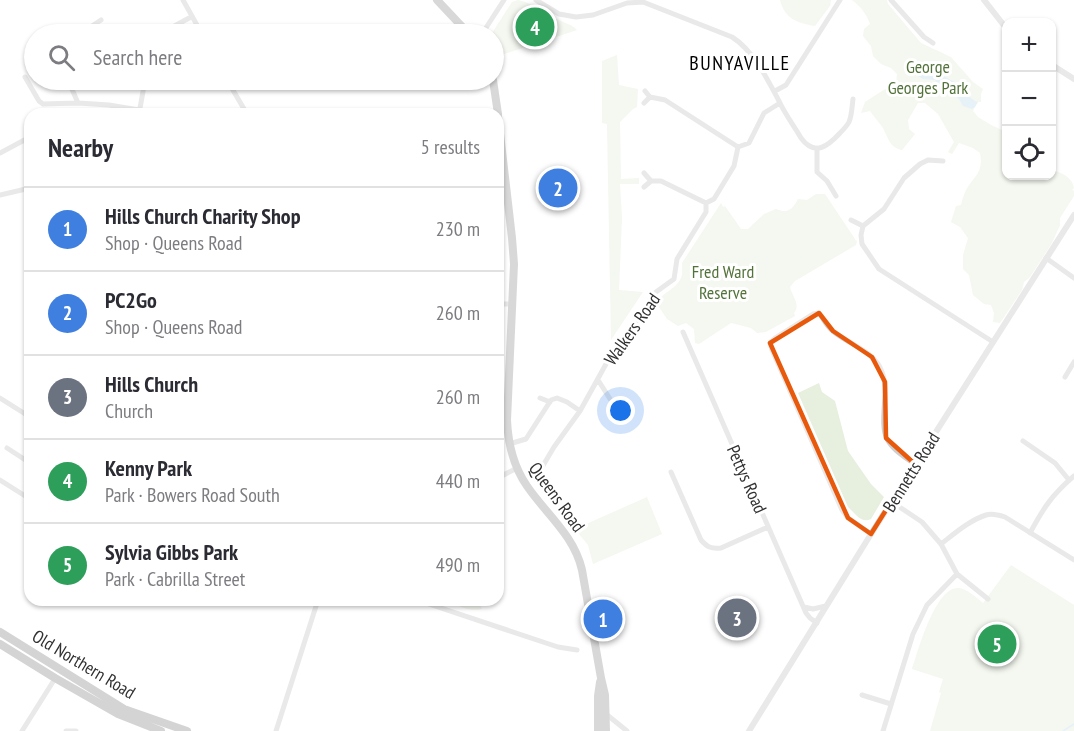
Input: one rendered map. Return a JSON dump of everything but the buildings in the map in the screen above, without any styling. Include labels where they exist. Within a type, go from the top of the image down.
[{"type":"highway","name":"Old Northern Road","points":[[0,632],[129,711],[188,731]]},
{"type":"highway","name":"Old Northern Road","points":[[0,644],[125,718],[161,731]]},
{"type":"main road","points":[[437,0],[460,24]]},
{"type":"main road","name":"Queens Road","points":[[494,90],[497,108]]},
{"type":"main road","name":"Queens Road","points":[[504,169],[513,251],[507,420],[509,444],[517,468],[526,484],[566,534],[579,558],[605,695],[606,731]]},
{"type":"main road","name":"Queens Road","points":[[598,731],[598,696],[601,678]]},
{"type":"street","points":[[183,0],[196,24]]},
{"type":"street","points":[[488,24],[504,0]]},
{"type":"street","points":[[536,0],[559,14],[576,18],[627,3],[643,2],[738,41],[752,56],[804,142],[810,146],[817,148],[829,145],[848,124],[853,99]]},
{"type":"street","points":[[775,91],[786,85],[840,0]]},
{"type":"street","points":[[891,0],[924,37],[933,43]]},
{"type":"street","points":[[984,0],[1002,23]]},
{"type":"street","points":[[990,7],[994,0]]},
{"type":"street","points":[[177,24],[191,16]]},
{"type":"street","points":[[95,24],[101,20]]},
{"type":"street","points":[[1056,68],[1074,79]]},
{"type":"street","points":[[33,90],[39,101],[49,104],[78,103],[121,108]]},
{"type":"street","points":[[72,90],[78,103]]},
{"type":"street","points":[[140,108],[143,90]]},
{"type":"street","points":[[233,90],[243,108]]},
{"type":"street","points":[[645,91],[650,97],[665,100],[738,147]]},
{"type":"street","points":[[644,103],[650,97]]},
{"type":"street","name":"Walkers Road","points":[[538,474],[580,411],[606,364],[631,333],[651,298],[674,279],[677,259],[706,212],[706,203],[714,199],[734,166],[738,147],[749,143],[765,114],[780,103]]},
{"type":"street","points":[[0,153],[24,140]]},
{"type":"street","points":[[817,148],[817,172],[827,181],[836,196]]},
{"type":"street","points":[[943,161],[928,160],[904,178],[884,209],[863,226],[862,244],[879,269],[993,342]]},
{"type":"street","points":[[644,173],[651,181]]},
{"type":"street","points":[[644,187],[651,181],[661,181],[706,203]]},
{"type":"street","points":[[0,195],[24,189]]},
{"type":"street","name":"Bennetts Road","points":[[752,730],[826,606],[1074,214]]},
{"type":"street","points":[[851,220],[863,226]]},
{"type":"street","points":[[1046,258],[1074,278]]},
{"type":"street","points":[[504,304],[512,304]]},
{"type":"street","points":[[871,534],[848,518],[842,510],[770,343],[813,314],[819,313],[826,325],[833,331],[872,357],[879,364],[885,382],[883,424],[886,438],[893,447],[915,464]]},
{"type":"street","name":"Pettys Road","points":[[683,332],[804,607],[810,618],[817,622]]},
{"type":"street","points":[[1065,376],[1074,362]]},
{"type":"street","points":[[598,380],[612,402],[618,406]]},
{"type":"street","points":[[0,398],[24,413]]},
{"type":"street","points":[[540,398],[550,402]]},
{"type":"street","points":[[509,444],[526,439],[550,402],[557,398],[580,411]]},
{"type":"street","points":[[1023,441],[1055,463],[1071,478],[1049,500],[1030,533]]},
{"type":"street","points":[[7,448],[24,459]]},
{"type":"street","points":[[504,475],[517,468]]},
{"type":"street","points":[[671,472],[705,545],[713,549],[720,548],[768,526]]},
{"type":"street","points":[[0,480],[24,495]]},
{"type":"street","points":[[892,502],[922,522],[941,544],[957,574],[988,599]]},
{"type":"street","points":[[941,544],[962,527],[986,515],[996,514],[1005,517],[1074,560]]},
{"type":"street","points":[[883,731],[919,620],[927,605],[957,574]]},
{"type":"street","points":[[276,731],[316,606]]},
{"type":"street","points":[[435,606],[558,647],[577,650]]},
{"type":"street","points":[[804,607],[813,609],[826,606]]},
{"type":"street","points":[[21,731],[60,669]]},
{"type":"street","points":[[862,695],[891,704]]},
{"type":"street","points":[[606,714],[627,731]]},
{"type":"street","points":[[66,731],[75,731]]},
{"type":"highlighted area","points":[[819,313],[833,331],[872,357],[885,382],[886,438],[915,464],[871,534],[848,518],[770,343]]},
{"type":"green space","points":[[518,0],[535,6],[577,30],[504,54],[504,24],[498,24],[512,2]]},
{"type":"green space","points":[[780,0],[831,0],[830,6],[815,26],[793,19],[785,12]]},
{"type":"green space","name":"George Georges Park","points":[[852,0],[887,0],[921,43],[951,57],[973,82],[983,89],[981,102],[977,102],[973,111],[978,117],[1002,130],[1002,180],[1056,180],[1056,172],[1066,176],[1073,184],[1074,196],[1060,218],[1060,225],[1052,243],[1030,277],[1024,282],[1022,290],[1000,323],[993,322],[994,313],[991,305],[984,304],[973,295],[969,275],[963,269],[963,255],[968,238],[960,227],[951,222],[956,206],[961,205],[966,190],[978,174],[981,165],[980,153],[959,143],[952,154],[948,152],[954,142],[938,114],[925,103],[918,103],[908,120],[909,129],[915,134],[902,150],[892,145],[870,111],[861,113],[865,102],[896,82],[897,74],[873,56],[871,46],[863,36],[864,29],[870,24]]},
{"type":"green space","points":[[617,55],[619,85],[638,89],[637,107],[620,122],[621,179],[639,178],[639,184],[620,184],[622,218],[619,290],[643,292],[611,340],[607,124],[602,123],[602,61]]},
{"type":"green space","name":"Fred Ward Reserve","points":[[816,194],[825,194],[857,241],[856,245],[795,281],[790,287],[797,307],[795,316],[766,332],[757,333],[751,328],[731,323],[699,344],[695,343],[694,329],[686,323],[678,326],[667,319],[657,304],[661,297],[679,282],[682,275],[682,263],[721,203],[741,229],[748,229],[764,214],[776,209],[789,210],[798,199],[807,200]]},
{"type":"green space","points":[[819,383],[822,392],[835,401],[848,451],[871,484],[884,497],[871,519],[861,519],[848,507],[798,393]]},
{"type":"green space","points":[[647,497],[662,534],[593,564],[588,545],[575,529]]},
{"type":"green space","points":[[1011,565],[1074,605],[1074,731],[930,731],[943,679],[912,669],[935,608],[950,590],[959,588],[972,594],[983,603]]},
{"type":"green space","points":[[460,606],[481,606],[482,609],[477,610]]},
{"type":"water","points":[[921,68],[932,70],[961,85],[970,97],[978,102],[975,107],[972,109],[963,106],[952,93],[940,97],[940,87],[935,80],[918,76]]},
{"type":"waterway","points":[[1063,731],[1074,724]]},
{"type":"place","name":"Kenny Park","points":[[535,27]]},
{"type":"place","name":"PC2Go","points":[[558,188]]},
{"type":"place","name":"Hills Church","points":[[737,618]]},
{"type":"place","name":"Hills Church Charity Shop","points":[[603,619]]},
{"type":"place","name":"Sylvia Gibbs Park","points":[[997,644]]},
{"type":"district","name":"BUNYAVILLE","points":[[740,63]]}]
